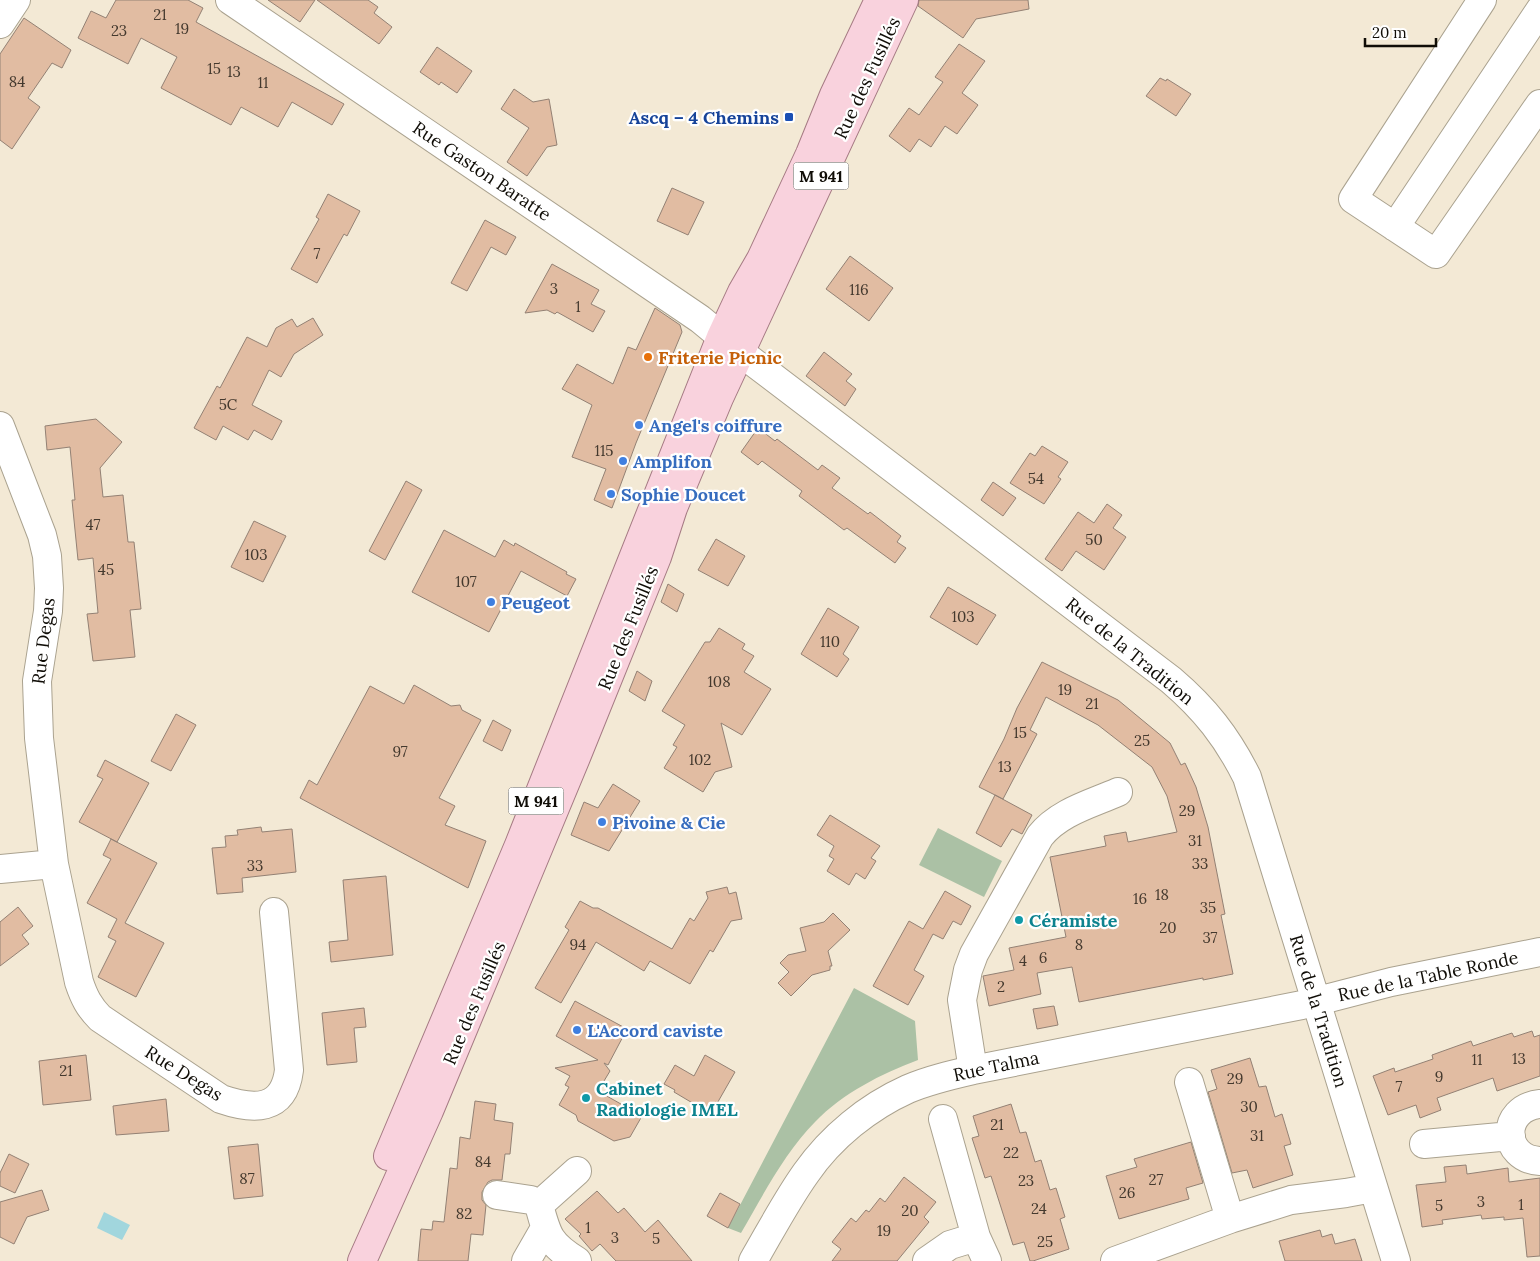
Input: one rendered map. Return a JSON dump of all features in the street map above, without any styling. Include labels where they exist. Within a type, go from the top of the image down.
[{"type":"main road","name":"Rue des Fusillés","points":[[362,1261],[429,1111],[657,557],[673,508],[719,398],[742,292],[761,258],[794,189],[834,95],[879,0]]},
{"type":"main road","name":"Rue des Fusillés","points":[[343,1261],[405,1119],[518,846],[731,345],[904,0]]},
{"type":"street","points":[[0,24],[16,0]]},
{"type":"street","name":"Rue Gaston Baratte","points":[[230,0],[700,319],[731,345]]},
{"type":"street","points":[[1482,0],[1353,199],[1436,254],[1540,104]]},
{"type":"street","points":[[1395,226],[1540,10]]},
{"type":"street","name":"Rue de la Tradition","points":[[731,345],[805,399],[1171,680],[1208,715],[1224,735],[1247,777],[1396,1261]]},
{"type":"street","name":"Rue Degas","points":[[0,426],[42,535],[49,571],[48,611],[37,681],[39,738],[54,864],[79,982],[90,1009],[100,1018],[220,1098],[237,1104],[251,1106],[266,1104],[280,1096],[288,1084],[290,1070],[274,912]]},
{"type":"street","points":[[973,1070],[962,1000],[968,970],[974,954],[1046,828],[1063,815],[1118,792]]},
{"type":"street","points":[[0,869],[54,864]]},
{"type":"street","name":"Rue de la Table Ronde","points":[[1317,1001],[1391,982],[1540,952]]},
{"type":"street","name":"Rue Talma","points":[[753,1261],[806,1172],[830,1144],[842,1132],[874,1108],[906,1090],[937,1079],[973,1070],[1207,1025],[1317,1001]]},
{"type":"street","points":[[1189,1082],[1230,1219]]},
{"type":"street","points":[[1540,1104],[1524,1108],[1518,1113],[1513,1120],[1510,1136],[1513,1144],[1523,1156],[1530,1160],[1540,1161]]},
{"type":"street","points":[[927,1261],[950,1245],[981,1249],[943,1119]]},
{"type":"street","points":[[1424,1144],[1510,1136]]},
{"type":"street","points":[[526,1261],[542,1216],[578,1170]]},
{"type":"street","points":[[1130,1258],[1230,1219],[1291,1200],[1373,1188]]},
{"type":"street","points":[[497,1195],[531,1200],[542,1216],[555,1246],[561,1252],[577,1261]]},
{"type":"green space","points":[[938,828],[1002,861],[984,897],[919,865]]},
{"type":"green space","points":[[854,988],[915,1021],[918,1060],[863,1085],[826,1112],[804,1134],[784,1161],[741,1233],[728,1228]]},
{"type":"water","points":[[104,1212],[130,1225],[122,1240],[97,1228]]},
{"type":"building","points":[[116,0],[188,0],[203,8],[196,22],[344,104],[332,125],[292,102],[278,127],[241,107],[231,125],[161,88],[177,57],[141,38],[128,64],[78,38],[91,11],[106,18]]},
{"type":"building","points":[[268,0],[315,0],[300,22]]},
{"type":"building","points":[[317,0],[368,0],[378,7],[374,13],[392,27],[379,44]]},
{"type":"building","points":[[919,0],[1028,0],[1029,9],[976,19],[963,38],[918,6]]},
{"type":"building","points":[[24,18],[71,50],[62,68],[52,63],[28,98],[40,107],[12,149],[0,140],[0,54]]},
{"type":"building","points":[[959,44],[985,61],[962,93],[978,105],[957,134],[945,126],[931,147],[919,139],[910,152],[889,136],[909,108],[919,115],[943,82],[935,77]]},
{"type":"building","points":[[437,47],[472,71],[457,93],[441,82],[439,85],[420,72]]},
{"type":"building","points":[[1160,78],[1166,81],[1167,79],[1191,94],[1176,116],[1146,96]]},
{"type":"building","points":[[514,89],[533,102],[549,99],[557,145],[547,147],[527,176],[507,162],[529,128],[501,109]]},
{"type":"building","points":[[672,188],[704,202],[688,235],[657,221]]},
{"type":"building","points":[[328,194],[360,211],[347,236],[344,234],[317,283],[291,269],[319,219],[316,217]]},
{"type":"building","points":[[485,220],[516,237],[506,255],[491,247],[467,291],[451,283]]},
{"type":"building","points":[[850,256],[893,288],[869,321],[826,289]]},
{"type":"building","points":[[552,264],[599,290],[591,304],[605,311],[593,332],[557,312],[555,314],[547,310],[525,313]]},
{"type":"building","points":[[655,308],[680,325],[682,332],[636,443],[612,508],[594,500],[606,469],[572,457],[592,405],[562,389],[577,364],[613,384],[628,347],[636,350]]},
{"type":"building","points":[[313,318],[323,335],[294,354],[281,377],[269,370],[252,405],[282,421],[272,440],[254,430],[248,440],[223,426],[216,440],[194,428],[217,386],[220,388],[247,337],[267,347],[276,328],[292,319],[297,327]]},
{"type":"building","points":[[824,352],[852,374],[846,381],[856,389],[845,406],[806,376]]},
{"type":"building","points":[[96,419],[122,442],[100,468],[103,497],[123,495],[128,542],[134,542],[141,609],[130,610],[135,657],[93,661],[87,614],[98,613],[93,558],[78,560],[72,500],[75,500],[70,447],[47,450],[45,426]]},
{"type":"building","points":[[758,428],[775,441],[777,439],[818,470],[822,465],[840,478],[832,488],[868,514],[870,512],[901,536],[897,542],[906,548],[895,563],[847,528],[844,530],[799,496],[802,491],[762,461],[758,465],[741,452]]},
{"type":"building","points":[[1042,446],[1068,462],[1058,477],[1061,479],[1044,504],[1010,483],[1030,453],[1035,456]]},
{"type":"building","points":[[406,481],[422,490],[385,560],[369,551]]},
{"type":"building","points":[[993,482],[1016,498],[1003,516],[981,500]]},
{"type":"building","points":[[1107,504],[1122,515],[1113,528],[1126,537],[1104,570],[1076,551],[1062,571],[1045,559],[1078,512],[1094,523]]},
{"type":"building","points":[[254,521],[286,536],[263,582],[231,567]]},
{"type":"building","points":[[444,530],[495,557],[504,540],[514,546],[515,543],[576,579],[567,596],[521,571],[489,632],[412,592]]},
{"type":"building","points":[[716,539],[745,556],[728,586],[698,570]]},
{"type":"building","points":[[668,584],[684,594],[677,612],[661,602]]},
{"type":"building","points":[[948,587],[996,615],[977,645],[930,617]]},
{"type":"building","points":[[828,608],[859,627],[843,654],[849,659],[837,677],[801,654]]},
{"type":"building","points":[[719,628],[745,644],[742,649],[754,656],[744,672],[771,689],[742,735],[721,723],[732,767],[715,772],[703,792],[664,768],[677,747],[673,745],[685,725],[662,711],[705,642],[710,642]]},
{"type":"building","points":[[1042,662],[1118,700],[1170,743],[1181,765],[1185,763],[1196,787],[1208,827],[1225,914],[1221,915],[1233,974],[1079,1002],[1072,967],[1037,973],[1041,994],[989,1006],[983,976],[1014,970],[1009,948],[1066,937],[1050,857],[1106,846],[1104,836],[1126,832],[1128,842],[1177,832],[1167,796],[1152,767],[1098,725],[1046,697],[1030,730],[1037,734],[1003,799],[979,787],[1004,739],[1017,708]]},
{"type":"building","points":[[637,671],[652,681],[645,701],[629,691]]},
{"type":"building","points":[[414,685],[451,706],[460,705],[462,710],[481,720],[439,798],[455,806],[445,825],[486,841],[468,888],[300,798],[309,780],[317,785],[370,686],[404,704]]},
{"type":"building","points":[[176,714],[196,725],[171,771],[151,761]]},
{"type":"building","points":[[493,720],[511,730],[502,751],[483,741]]},
{"type":"building","points":[[105,760],[149,783],[117,842],[79,822],[103,779],[97,776]]},
{"type":"building","name":"Pivoine & Cie","points":[[613,784],[640,801],[609,851],[571,835],[584,802],[598,808]]},
{"type":"building","points":[[995,795],[1032,815],[1022,834],[1012,829],[1001,847],[976,833]]},
{"type":"building","points":[[830,815],[880,846],[871,858],[876,861],[865,879],[856,873],[849,885],[827,871],[834,859],[829,856],[834,846],[817,835]]},
{"type":"building","points":[[261,827],[262,832],[292,829],[296,872],[242,878],[243,892],[217,894],[212,848],[226,847],[225,836],[238,835],[237,830]]},
{"type":"building","points":[[111,839],[157,863],[125,923],[164,943],[136,997],[98,977],[116,941],[108,937],[117,919],[87,903],[111,859],[103,855]]},
{"type":"building","points":[[386,876],[393,955],[331,962],[329,942],[348,940],[343,880]]},
{"type":"building","points":[[727,887],[729,894],[736,892],[742,919],[731,921],[713,952],[710,950],[690,984],[650,961],[644,971],[596,942],[561,1003],[535,988],[569,930],[565,927],[580,901],[593,908],[598,908],[672,949],[690,918],[694,921],[708,898],[706,892]]},
{"type":"building","points":[[945,891],[971,906],[961,925],[953,921],[943,939],[933,934],[914,970],[924,976],[908,1005],[873,986],[909,921],[923,929]]},
{"type":"building","points":[[18,907],[33,926],[22,935],[29,944],[0,966],[0,922]]},
{"type":"building","points":[[833,913],[850,930],[828,951],[832,966],[830,966],[830,970],[812,975],[791,996],[778,983],[789,972],[780,963],[788,955],[806,951],[800,928],[824,922]]},
{"type":"building","points":[[575,1001],[627,1029],[608,1065],[604,1063],[610,1071],[598,1091],[642,1116],[630,1137],[614,1141],[578,1121],[576,1115],[559,1105],[569,1087],[565,1085],[570,1076],[555,1068],[598,1060],[556,1036]]},
{"type":"building","points":[[1054,1006],[1058,1025],[1037,1029],[1033,1009]]},
{"type":"building","points":[[364,1008],[366,1027],[354,1028],[357,1062],[327,1065],[322,1013]]},
{"type":"building","points":[[1532,1031],[1534,1037],[1540,1035],[1540,1076],[1497,1091],[1493,1078],[1437,1098],[1441,1110],[1420,1118],[1416,1105],[1388,1115],[1373,1076],[1394,1068],[1395,1072],[1433,1059],[1432,1055],[1471,1041],[1473,1046],[1512,1033],[1514,1037]]},
{"type":"building","points":[[86,1055],[91,1100],[43,1105],[39,1061]]},
{"type":"building","points":[[705,1055],[735,1072],[711,1114],[664,1084],[675,1065],[694,1076]]},
{"type":"building","points":[[1250,1058],[1259,1087],[1266,1086],[1275,1117],[1282,1114],[1291,1144],[1284,1146],[1293,1175],[1253,1188],[1247,1170],[1232,1173],[1208,1092],[1217,1089],[1211,1070]]},
{"type":"building","points":[[166,1099],[169,1131],[116,1135],[113,1106]]},
{"type":"building","points":[[475,1101],[496,1104],[494,1120],[513,1123],[510,1154],[505,1154],[502,1180],[488,1182],[482,1192],[482,1200],[486,1205],[483,1235],[471,1234],[468,1261],[418,1261],[421,1229],[432,1230],[433,1221],[444,1222],[450,1168],[457,1169],[460,1137],[470,1139]]},
{"type":"building","points":[[1011,1104],[1020,1133],[1026,1132],[1035,1162],[1041,1160],[1050,1190],[1056,1188],[1065,1217],[1060,1219],[1069,1249],[1033,1261],[1030,1261],[1024,1242],[1013,1245],[991,1176],[985,1178],[972,1138],[979,1136],[973,1116]]},
{"type":"building","points":[[1191,1142],[1203,1183],[1186,1188],[1189,1199],[1119,1219],[1106,1176],[1137,1167],[1134,1159]]},
{"type":"building","points":[[258,1144],[263,1196],[234,1199],[228,1147]]},
{"type":"building","points":[[9,1154],[29,1164],[15,1193],[0,1186],[0,1173]]},
{"type":"building","points":[[1466,1165],[1467,1174],[1508,1168],[1509,1182],[1540,1178],[1540,1256],[1527,1257],[1523,1218],[1504,1220],[1504,1217],[1482,1219],[1481,1215],[1442,1220],[1443,1224],[1422,1227],[1416,1185],[1446,1182],[1444,1167]]},
{"type":"building","points":[[904,1177],[936,1202],[924,1217],[929,1222],[897,1261],[832,1261],[841,1249],[832,1242],[851,1218],[856,1222],[866,1210],[869,1212],[880,1198],[885,1202]]},
{"type":"building","points":[[42,1190],[49,1210],[27,1217],[14,1244],[0,1237],[0,1202]]},
{"type":"building","points":[[597,1191],[618,1213],[624,1208],[645,1232],[658,1220],[692,1261],[616,1261],[600,1244],[592,1251],[579,1236],[581,1234],[565,1219]]},
{"type":"building","points":[[720,1193],[740,1204],[728,1228],[707,1216]]},
{"type":"building","points":[[1320,1230],[1322,1237],[1332,1234],[1335,1244],[1355,1239],[1362,1261],[1285,1261],[1279,1241]]},
{"type":"place","name":"Ascq – 4 Chemins","points":[[789,117]]},
{"type":"place","name":"Friterie Picnic","points":[[648,357]]},
{"type":"place","name":"Angel's coiffure","points":[[639,425]]},
{"type":"place","name":"Amplifon","points":[[623,461]]},
{"type":"place","name":"Sophie Doucet","points":[[611,494]]},
{"type":"place","name":"Peugeot","points":[[491,602]]},
{"type":"place","name":"Pivoine & Cie","points":[[602,822]]},
{"type":"place","name":"Céramiste","points":[[1019,920]]},
{"type":"place","name":"L'Accord caviste","points":[[577,1030]]},
{"type":"place","name":"Cabinet Radiologie IMEL","points":[[586,1098]]}]
